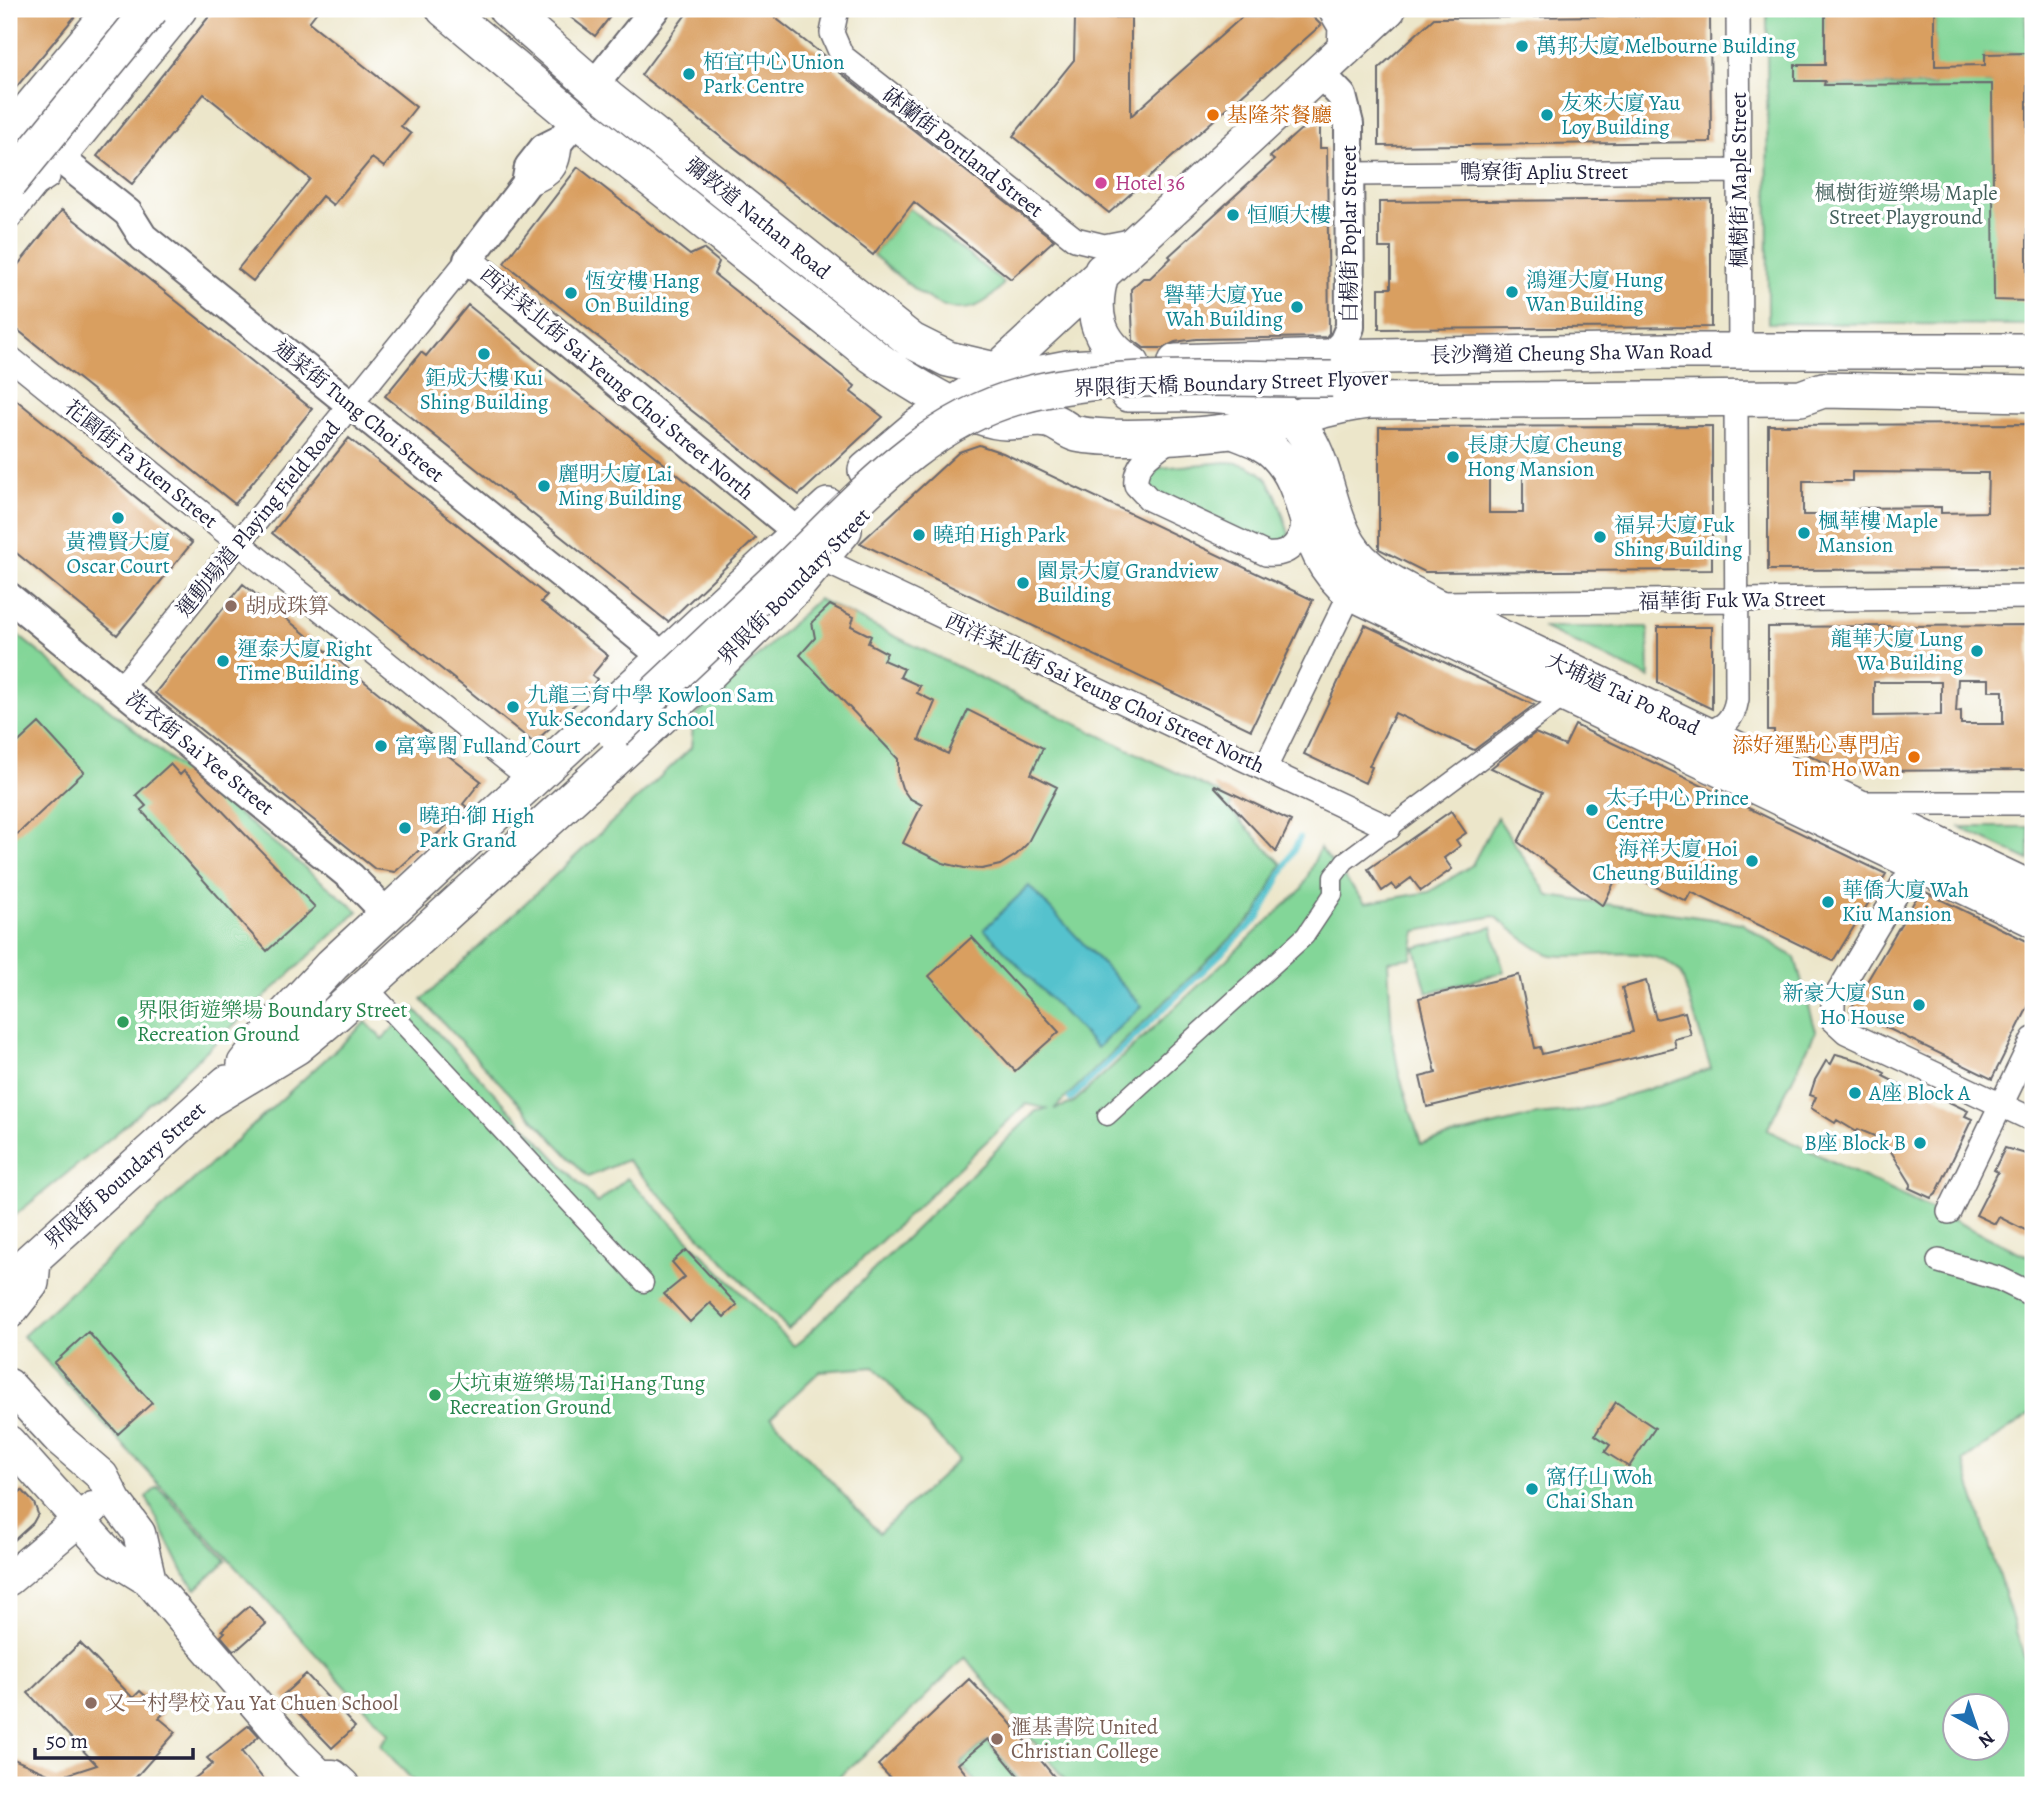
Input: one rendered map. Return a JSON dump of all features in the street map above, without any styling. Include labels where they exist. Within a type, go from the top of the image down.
[{"type":"main road","points":[[11,130],[113,9]]},
{"type":"main road","points":[[9,183],[151,9]]},
{"type":"main road","points":[[53,167],[179,9]]},
{"type":"main road","name":"彌敦道 Nathan Road","points":[[444,9],[568,130],[919,388],[973,392],[1037,373]]},
{"type":"main road","name":"彌敦道 Nathan Road","points":[[506,9],[594,85],[912,341],[948,359],[973,392]]},
{"type":"main road","points":[[1332,60],[1346,26],[1336,9]]},
{"type":"main road","name":"界限街 Boundary Street","points":[[21,1269],[210,1099],[394,921],[533,781],[667,658],[810,546],[886,451],[973,392],[1388,9]]},
{"type":"main road","points":[[1102,271],[1094,307],[1097,324],[1104,340],[1116,354],[1132,364]]},
{"type":"main road","name":"長沙灣道 Cheung Sha Wan Road","points":[[1037,373],[1132,364],[1329,356],[2033,351]]},
{"type":"main road","points":[[1037,373],[1057,384],[1113,393],[1243,398],[1262,402],[1292,419]]},
{"type":"main road","name":"界限街天橋 Boundary Street Flyover","points":[[394,921],[624,723],[894,467],[945,428],[991,405],[1048,389],[1138,381],[1813,382]]},
{"type":"main road","points":[[973,392],[1018,432],[1040,440],[1075,434],[1177,435],[1233,431],[1368,401],[1801,398],[1813,382],[2033,394]]},
{"type":"main road","name":"大埔道 Tai Po Road","points":[[1292,419],[1311,441],[1319,458],[1343,533],[1353,551],[1378,574],[1431,604],[2033,890]]},
{"type":"main road","name":"大埔道 Tai Po Road","points":[[1233,431],[1265,445],[1282,460],[1321,559],[1338,582],[1351,592],[2033,919]]},
{"type":"main road","name":"界限街 Boundary Street","points":[[210,1099],[296,1047],[367,986],[678,703],[794,589],[810,546]]},
{"type":"main road","points":[[9,1311],[31,1283],[21,1269]]},
{"type":"main road","points":[[9,1385],[59,1439],[102,1476],[115,1501],[139,1533],[150,1581]]},
{"type":"main road","points":[[59,1439],[84,1490],[78,1520]]},
{"type":"main road","points":[[9,1441],[113,1558],[150,1581],[327,1782]]},
{"type":"main road","points":[[9,1579],[93,1508],[115,1501]]},
{"type":"street","points":[[594,85],[655,9]]},
{"type":"street","name":"砵蘭街 Portland Street","points":[[837,9],[832,33],[842,56],[1075,239],[1104,246],[1135,240]]},
{"type":"street","name":"楓樹街 Maple Street","points":[[1738,9],[1740,351]]},
{"type":"street","name":"白楊街 Poplar Street","points":[[1329,356],[1343,343],[1350,327],[1348,109],[1332,60]]},
{"type":"street","name":"通菜街 Tung Choi Street","points":[[11,130],[28,145],[46,149],[53,167],[128,213],[143,237],[667,658],[683,673],[684,687],[678,703]]},
{"type":"street","name":"運動場道 Playing Field Road","points":[[121,688],[468,260],[526,184],[529,167],[544,148],[568,130]]},
{"type":"street","points":[[9,218],[53,167]]},
{"type":"street","name":"鴨寮街 Apliu Street","points":[[1349,174],[1739,171]]},
{"type":"street","name":"西洋菜北街 Sai Yeung Choi Street North","points":[[468,260],[810,546],[1389,828]]},
{"type":"street","name":"花園街 Fa Yuen Street","points":[[9,357],[533,781]]},
{"type":"street","points":[[1702,731],[1710,731],[1725,724],[1735,708],[1738,600],[1736,398]]},
{"type":"street","points":[[1177,435],[1145,459],[1137,472],[1136,485],[1149,499],[1266,554],[1284,553],[1295,545],[1302,535],[1305,515]]},
{"type":"street","points":[[1265,768],[1351,592]]},
{"type":"street","name":"洗衣街 Sai Yee Street","points":[[9,597],[351,877],[394,921]]},
{"type":"street","name":"福華街 Fuk Wa Street","points":[[1431,604],[2033,597]]},
{"type":"street","points":[[1107,1116],[1305,936],[1333,894],[1333,877],[1345,861],[1566,696]]},
{"type":"street","points":[[1853,803],[2033,803]]},
{"type":"street","points":[[1915,863],[1833,1001],[1832,1020],[1846,1032],[2033,1120]]},
{"type":"street","points":[[367,986],[644,1283]]},
{"type":"street","points":[[1949,1212],[2033,1039]]},
{"type":"street","points":[[1939,1261],[1965,1277],[2000,1279],[2033,1295]]},
{"type":"green space","name":"楓樹街遊樂場 Maple Street Playground","points":[[2025,9],[2027,53],[1985,54],[1985,84],[2026,84],[2028,325],[1768,323],[1767,13],[1825,12],[1825,85],[1934,86],[1935,11]]},
{"type":"green space","points":[[909,208],[1004,283],[987,300],[970,308],[954,309],[937,303],[904,281],[873,255]]},
{"type":"green space","points":[[1227,462],[1243,464],[1264,477],[1277,497],[1290,537],[1269,547],[1154,493],[1148,482],[1150,474],[1160,468]]},
{"type":"green space","points":[[818,599],[1233,800],[1229,809],[1282,864],[1257,913],[1054,1109],[1073,1103],[1302,889],[1320,848],[1365,903],[1429,892],[1472,865],[1497,817],[1549,896],[1741,923],[1795,958],[1816,1031],[1767,1130],[2033,1259],[2033,1412],[1963,1461],[2033,1686],[2033,1785],[1069,1785],[965,1657],[891,1731],[830,1785],[417,1785],[380,1745],[389,1734],[23,1336],[366,1022],[382,1039],[414,1008],[598,1203],[627,1178],[794,1346],[804,1338],[1036,1111],[1049,1109],[1026,1104],[788,1329],[627,1160],[588,1177],[422,1000],[691,748],[694,717]],"holes":[[[1494,916],[1531,944],[1552,955],[1637,954],[1667,963],[1681,973],[1711,1069],[1579,1111],[1536,1115],[1421,1144],[1399,1074],[1392,1035],[1388,961],[1411,958],[1416,931]],[[874,1367],[959,1460],[879,1533],[771,1417],[820,1371]]]},
{"type":"green space","points":[[1542,627],[1648,627],[1649,678]]},
{"type":"green space","name":"界限街遊樂場 Boundary Street Recreation Ground","points":[[9,628],[358,911],[118,1132],[9,1220]]},
{"type":"green space","points":[[1959,827],[2029,827],[2029,860]]},
{"type":"green space","points":[[1492,927],[1504,972],[1427,993],[1415,948]]},
{"type":"green space","points":[[158,1487],[226,1561],[196,1589],[187,1580],[146,1497]]},
{"type":"green space","points":[[987,1741],[1023,1785],[978,1785],[960,1764]]},
{"type":"water","points":[[1029,886],[1142,1006],[1097,1048],[984,929]]},
{"type":"building","points":[[9,9],[81,9],[9,96]]},
{"type":"building","points":[[215,9],[319,9],[309,22],[416,107],[401,126],[411,134],[384,167],[372,158],[333,205],[322,196],[253,281],[238,269],[310,179],[204,94],[132,184],[97,156]]},
{"type":"building","points":[[560,9],[616,9],[595,36]]},
{"type":"building","points":[[690,9],[778,9],[773,16],[828,59],[833,67],[1054,240],[1011,279],[914,202],[873,255],[641,75]]},
{"type":"building","points":[[1935,11],[1935,66],[1985,65],[1985,54],[2027,53],[2027,301],[1994,300],[1992,84],[1824,85],[1825,81],[1795,81],[1795,65],[1825,65],[1825,12]]},
{"type":"building","points":[[1710,15],[1711,142],[1379,146],[1379,68],[1434,18]]},
{"type":"building","points":[[1312,16],[1321,25],[1109,213],[1013,136],[1074,60],[1075,18],[1131,17],[1131,116],[1242,17]]},
{"type":"building","points":[[1320,121],[1320,148],[1327,148],[1329,333],[1326,337],[1196,339],[1175,342],[1163,348],[1144,348],[1133,340],[1131,289],[1143,278],[1150,278],[1171,258],[1169,256],[1274,160],[1270,157],[1300,130]]},
{"type":"building","points":[[578,167],[690,255],[703,249],[719,262],[714,274],[855,386],[851,392],[883,417],[799,495],[504,263]]},
{"type":"building","points":[[1711,199],[1711,327],[1379,329],[1379,288],[1391,288],[1391,248],[1379,248],[1379,202]]},
{"type":"building","points":[[62,210],[312,409],[235,504],[9,323],[9,276]]},
{"type":"building","points":[[468,305],[756,538],[668,622],[385,396],[421,352],[426,356]]},
{"type":"building","points":[[9,394],[192,543],[117,635],[9,547]]},
{"type":"building","points":[[2030,424],[2029,569],[1768,570],[1768,425]],"holes":[[[1852,472],[1988,473],[1987,512],[1941,513],[1941,507],[1857,508],[1857,515],[1803,515],[1803,481],[1852,481]]]},
{"type":"building","points":[[1712,426],[1712,570],[1425,572],[1379,549],[1379,427]],"holes":[[[1489,475],[1523,475],[1523,513],[1489,513]]]},
{"type":"building","points":[[349,438],[547,596],[541,602],[608,656],[592,675],[597,679],[590,690],[534,743],[272,533]]},
{"type":"building","points":[[979,445],[1003,453],[1313,600],[1251,730],[860,543],[959,452]]},
{"type":"building","points":[[243,584],[431,735],[427,739],[481,781],[463,804],[467,807],[395,872],[375,869],[155,693]]},
{"type":"building","points":[[830,605],[854,617],[851,626],[871,636],[868,643],[887,653],[883,660],[904,669],[900,677],[920,686],[917,693],[935,702],[919,740],[948,754],[968,710],[1043,748],[1031,774],[1057,787],[1027,844],[1016,855],[1000,865],[982,869],[964,868],[943,863],[903,843],[922,805],[909,798],[902,788],[898,775],[898,759],[800,655],[815,638],[812,622]]},
{"type":"building","points":[[1365,625],[1534,705],[1474,750],[1395,713],[1369,766],[1372,767],[1365,783],[1304,754]]},
{"type":"building","points":[[2029,625],[2029,770],[1842,771],[1774,738],[1774,730],[1768,730],[1768,627]],"holes":[[[1958,679],[1989,679],[1989,691],[2003,691],[2003,724],[1961,724],[1961,711],[1956,712]],[[1874,682],[1941,682],[1941,715],[1874,716]]]},
{"type":"building","points":[[1658,627],[1712,627],[1712,709],[1658,683]]},
{"type":"building","points":[[39,723],[84,772],[9,842],[9,751]]},
{"type":"building","points":[[1575,725],[1886,874],[1833,961],[1691,892],[1686,901],[1620,870],[1603,906],[1518,842],[1543,792],[1491,768],[1535,733],[1565,746]]},
{"type":"building","points":[[170,764],[180,775],[184,771],[315,907],[267,951],[141,810],[146,806],[136,795]]},
{"type":"building","points":[[1214,786],[1291,821],[1276,852]]},
{"type":"building","points":[[1451,811],[1466,833],[1456,840],[1460,846],[1444,858],[1452,869],[1421,891],[1411,878],[1396,889],[1392,884],[1382,891],[1368,869]]},
{"type":"building","points":[[1921,890],[2033,944],[2033,997],[1992,1079],[1850,1010]]},
{"type":"building","points":[[972,937],[1059,1032],[1015,1071],[929,976]]},
{"type":"building","points":[[1519,975],[1535,1048],[1540,1047],[1542,1054],[1633,1032],[1622,988],[1646,981],[1656,1019],[1685,1012],[1691,1035],[1674,1039],[1676,1048],[1427,1107],[1420,1077],[1436,1073],[1419,998]]},
{"type":"building","points":[[1836,1054],[1864,1062],[1885,1073],[1883,1076],[1913,1091],[1926,1096],[1928,1092],[1968,1111],[1965,1116],[1972,1119],[1936,1194],[1931,1198],[1909,1188],[1911,1184],[1884,1140],[1858,1129],[1857,1132],[1837,1120],[1835,1123],[1811,1108],[1816,1097],[1810,1095],[1815,1080],[1826,1061],[1831,1064]]},
{"type":"building","points":[[2005,1148],[2033,1156],[2033,1234],[1999,1217],[1995,1224],[1976,1215],[1998,1172],[1994,1170]]},
{"type":"building","points":[[686,1250],[737,1305],[724,1317],[710,1303],[690,1322],[664,1294],[685,1277],[672,1262]]},
{"type":"building","points":[[88,1332],[152,1403],[118,1434],[54,1363]]},
{"type":"building","points":[[1616,1402],[1655,1428],[1629,1467],[1605,1452],[1610,1445],[1595,1435]]},
{"type":"building","points":[[22,1490],[34,1503],[38,1514],[33,1523],[9,1545],[9,1502]]},
{"type":"building","points":[[249,1606],[266,1624],[239,1648],[233,1650],[221,1636],[225,1632],[222,1630]]},
{"type":"building","points":[[80,1643],[133,1698],[140,1691],[164,1713],[159,1718],[176,1732],[129,1785],[9,1785],[9,1757],[57,1778],[97,1765],[28,1693]]},
{"type":"building","points":[[306,1674],[355,1727],[332,1748],[282,1696]]},
{"type":"building","points":[[969,1679],[1007,1719],[1061,1785],[1026,1785],[988,1739],[958,1764],[975,1785],[897,1785],[878,1765]]},
{"type":"building","points":[[249,1725],[259,1736],[242,1752],[268,1785],[186,1785],[213,1764],[207,1758]]},
{"type":"waterway","points":[[1070,1099],[1259,917],[1300,838]]},
{"type":"place","name":"萬邦大廈 Melbourne Building","points":[[1522,46]]},
{"type":"place","name":"栢宜中心 Union Park Centre","points":[[689,74]]},
{"type":"place","name":"基隆茶餐廳","points":[[1213,115]]},
{"type":"place","name":"友來大廈 Yau Loy Building","points":[[1547,115]]},
{"type":"place","name":"Hotel 36","points":[[1101,183]]},
{"type":"place","name":"恒順大樓","points":[[1233,215]]},
{"type":"place","name":"鴻運大廈 Hung Wan Building","points":[[1512,292]]},
{"type":"place","name":"恆安樓 Hang On Building","points":[[571,293]]},
{"type":"place","name":"譽華大廈 Yue Wah Building","points":[[1297,307]]},
{"type":"place","name":"鉅成大樓 Kui Shing Building","points":[[484,354]]},
{"type":"place","name":"長康大廈 Cheung Hong Mansion","points":[[1453,457]]},
{"type":"place","name":"麗明大廈 Lai Ming Building","points":[[544,486]]},
{"type":"place","name":"黃禮賢大廈 Oscar Court","points":[[118,518]]},
{"type":"place","name":"楓華樓 Maple Mansion","points":[[1804,533]]},
{"type":"place","name":"曉珀 High Park","points":[[919,535]]},
{"type":"place","name":"福昇大廈 Fuk Shing Building","points":[[1600,537]]},
{"type":"place","name":"園景大廈 Grandview Building","points":[[1023,583]]},
{"type":"place","name":"胡成珠算","points":[[231,606]]},
{"type":"place","name":"龍華大廈 Lung Wa Building","points":[[1977,651]]},
{"type":"place","name":"運泰大廈 Right Time Building","points":[[223,661]]},
{"type":"place","name":"九龍三育中學 Kowloon Sam Yuk Secondary School","points":[[513,707]]},
{"type":"place","name":"富寧閣 Fulland Court","points":[[381,746]]},
{"type":"place","name":"添好運點心專門店 Tim Ho Wan","points":[[1914,757]]},
{"type":"place","name":"太子中心 Prince Centre","points":[[1592,810]]},
{"type":"place","name":"曉珀·御 High Park Grand","points":[[405,828]]},
{"type":"place","name":"海祥大廈 Hoi Cheung Building","points":[[1752,861]]},
{"type":"place","name":"華僑大廈 Wah Kiu Mansion","points":[[1828,902]]},
{"type":"place","name":"新豪大廈 Sun Ho House","points":[[1919,1005]]},
{"type":"place","name":"界限街遊樂場 Boundary Street Recreation Ground","points":[[123,1022]]},
{"type":"place","name":"A座 Block A","points":[[1855,1093]]},
{"type":"place","name":"B座 Block B","points":[[1920,1143]]},
{"type":"place","name":"大坑東遊樂場 Tai Hang Tung Recreation Ground","points":[[435,1395]]},
{"type":"place","name":"窩仔山 Woh Chai Shan","points":[[1532,1489]]},
{"type":"place","name":"又一村學校 Yau Yat Chuen School","points":[[91,1703]]},
{"type":"place","name":"滙基書院 United Christian College","points":[[997,1739]]}]
